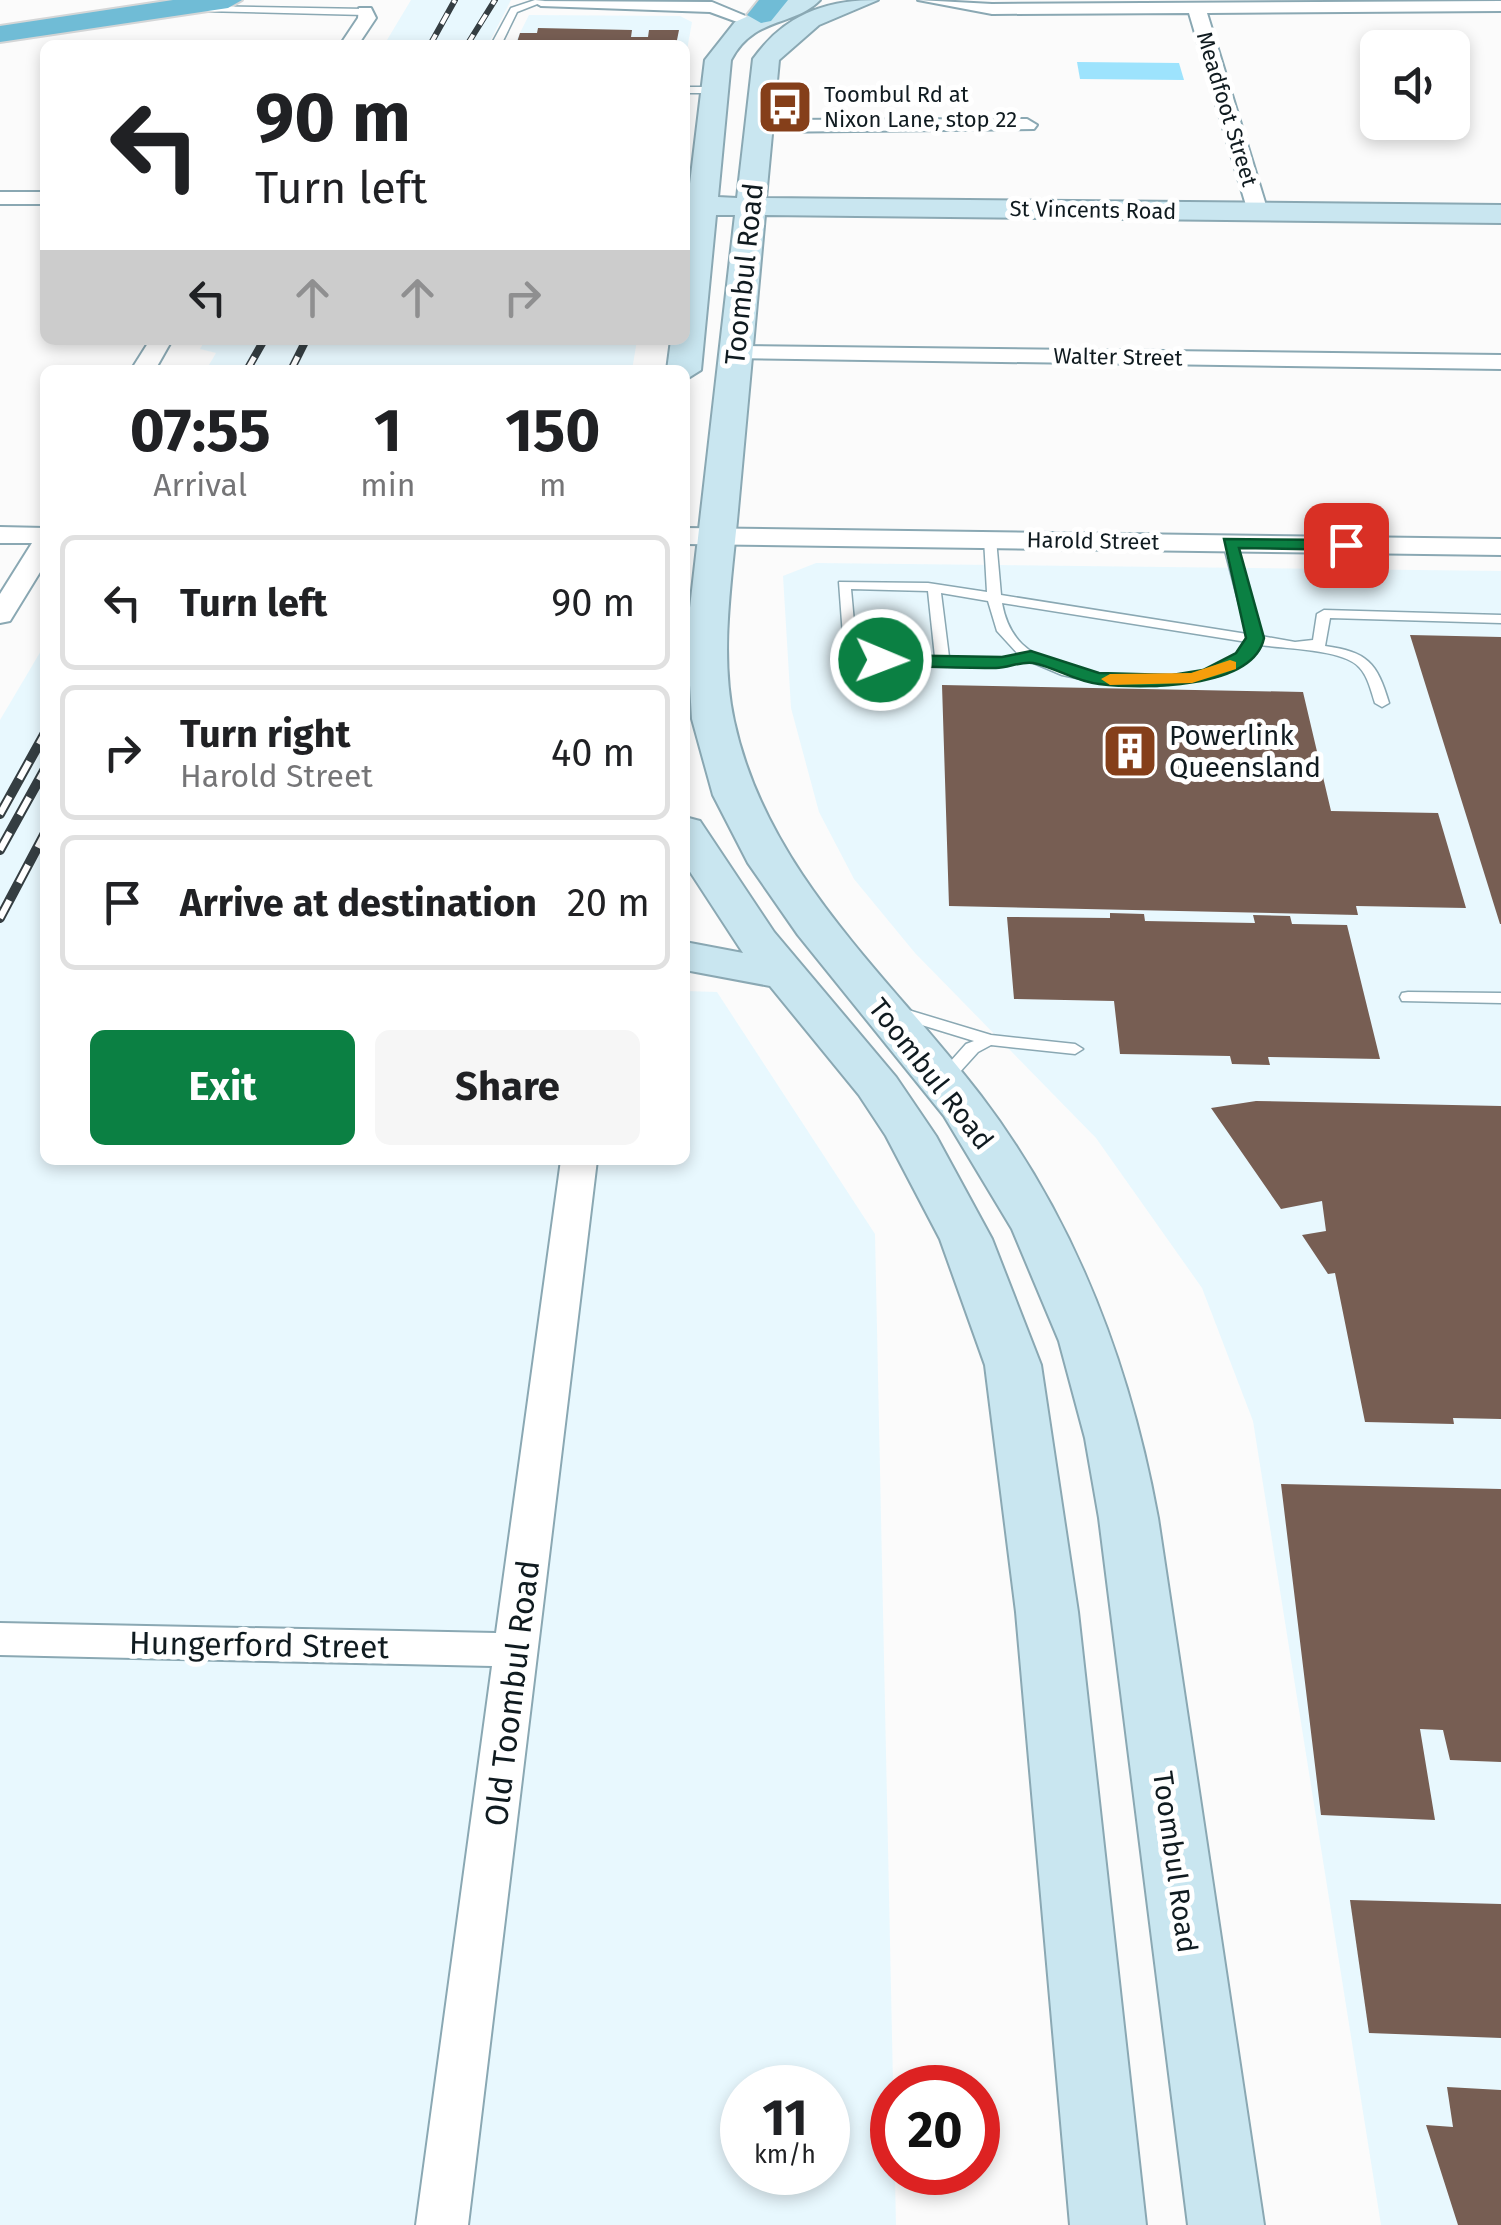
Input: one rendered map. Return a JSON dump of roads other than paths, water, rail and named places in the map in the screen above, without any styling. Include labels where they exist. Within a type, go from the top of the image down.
[{"type":"highway","points":[[0,23],[176,3],[239,5]]},
{"type":"highway","points":[[0,34],[176,3]]},
{"type":"main road","points":[[757,17],[809,0]]},
{"type":"main road","points":[[757,17],[785,35],[818,16],[866,0]]},
{"type":"main road","name":"Toombul Road","points":[[690,272],[694,206],[722,51],[757,17]]},
{"type":"main road","name":"Toombul Road","points":[[785,35],[766,59],[736,353],[702,536],[706,665],[722,765],[754,841],[776,876],[880,1008],[966,1060],[1008,1174],[1036,1227],[1089,1349],[1122,1483],[1226,2225]]},
{"type":"main road","name":"St Vincents Road","points":[[694,206],[1501,214]]},
{"type":"main road","points":[[746,245],[850,208]]},
{"type":"main road","name":"Toombul Road","points":[[690,838],[727,899],[879,1087],[938,1181],[991,1298],[1012,1364],[1047,1612],[1108,2225]]},
{"type":"main road","points":[[690,957],[787,975]]},
{"type":"street","points":[[640,1],[651,0]]},
{"type":"street","points":[[928,0],[992,9],[1073,5],[1501,6]]},
{"type":"street","points":[[1020,0],[1073,5]]},
{"type":"street","points":[[541,1],[640,1],[712,7],[757,17]]},
{"type":"street","name":"Meadfoot Street","points":[[1196,6],[1258,212]]},
{"type":"street","points":[[353,40],[367,18],[365,12]]},
{"type":"street","points":[[758,126],[1027,125]]},
{"type":"street","points":[[0,198],[40,198]]},
{"type":"street","name":"Walter Street","points":[[736,353],[1501,362]]},
{"type":"street","points":[[0,535],[40,539]]},
{"type":"street","name":"Harold Street","points":[[702,536],[1501,547]]},
{"type":"street","points":[[0,615],[40,547]]},
{"type":"street","name":"Old Toombul Road","points":[[442,2225],[578,1165]]},
{"type":"street","name":"Hungerford Street","points":[[0,1640],[518,1650]]},
{"type":"lane","points":[[499,40],[514,10],[541,1]]},
{"type":"lane","points":[[239,5],[365,12]]},
{"type":"lane","points":[[690,90],[713,90]]},
{"type":"lane","points":[[990,540],[995,598],[1004,632],[1031,657],[1098,679],[1172,680],[1229,666],[1252,648],[1255,638],[1230,543]]},
{"type":"lane","points":[[1031,657],[1002,662],[850,660],[844,585],[934,588],[1255,638],[1364,661],[1373,668],[1382,703]]},
{"type":"lane","points":[[934,588],[942,662]]},
{"type":"lane","points":[[1295,646],[1319,644],[1324,614],[1501,619]]},
{"type":"lane","points":[[1408,997],[1501,998]]},
{"type":"lane","points":[[966,1060],[1075,1049]]},
{"type":"railway","points":[[433,40],[455,0]]},
{"type":"railway","points":[[470,40],[495,0]]},
{"type":"railway","points":[[250,365],[261,345]]},
{"type":"railway","points":[[294,365],[304,345]]},
{"type":"railway","points":[[0,814],[40,742]]},
{"type":"railway","points":[[0,850],[40,778]]},
{"type":"railway","points":[[0,918],[40,842]]},
{"type":"place","name":"Toombul Rd at Nixon Lane, stop 22","points":[[785,107]]},
{"type":"place","name":"Powerlink Queensland","points":[[1130,751]]}]
